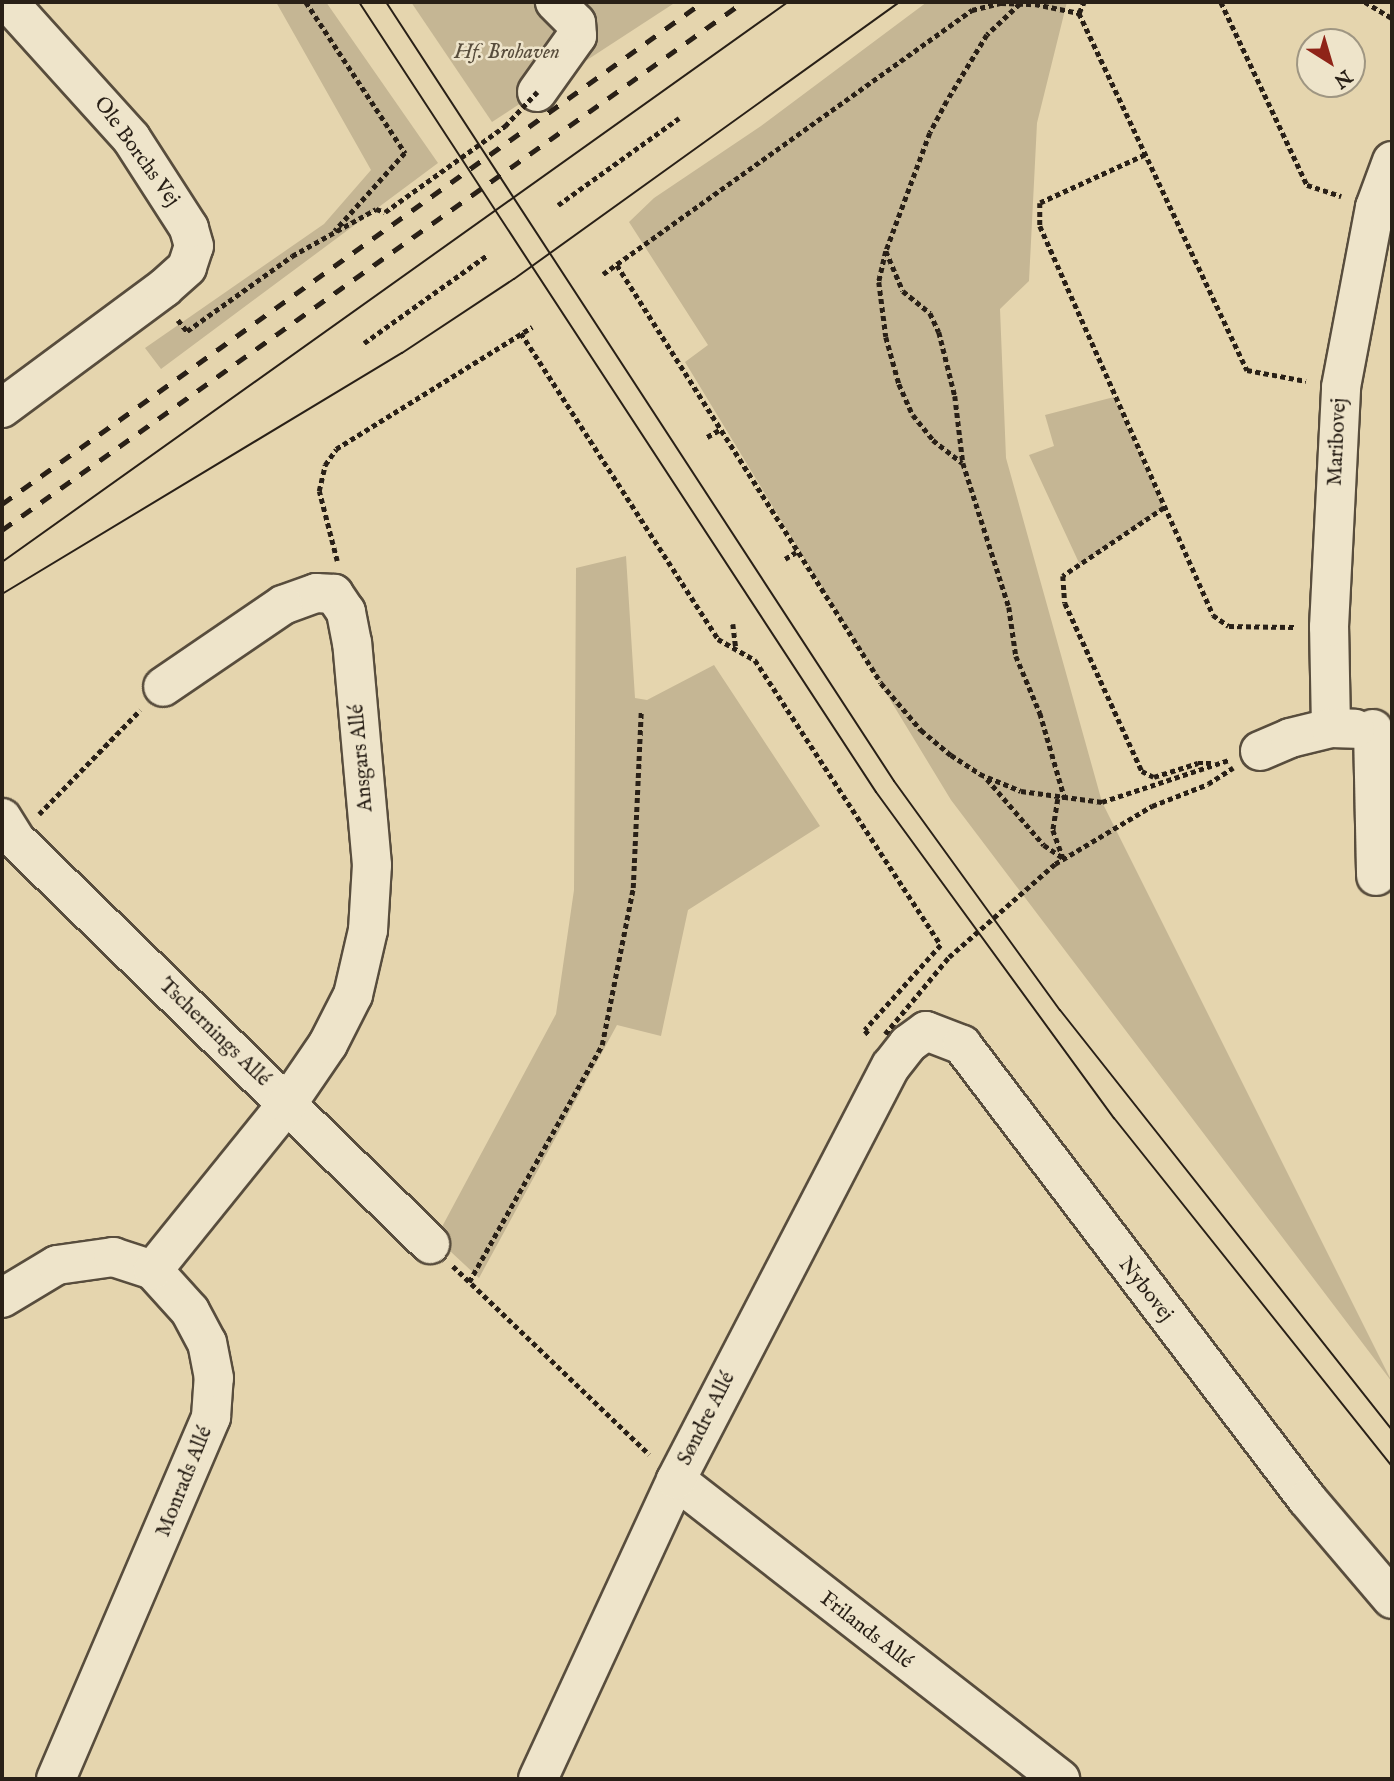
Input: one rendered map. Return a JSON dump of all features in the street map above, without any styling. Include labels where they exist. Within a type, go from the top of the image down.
[{"type":"street","name":"Ole Borchs Vej","points":[[2,408],[164,288],[187,268],[194,246],[189,228],[131,138],[8,2]]},
{"type":"street","points":[[537,92],[578,36],[577,9]]},
{"type":"street","name":"Maribovej","points":[[1331,728],[1329,627],[1341,387],[1375,207],[1392,161]]},
{"type":"street","points":[[163,687],[283,605],[316,593],[334,594]]},
{"type":"street","name":"Ansgars Allé","points":[[287,1104],[328,1044],[353,995],[368,930],[372,865],[352,643],[346,612],[334,594]]},
{"type":"street","points":[[1260,751],[1290,737],[1331,728],[1383,729],[1376,876]]},
{"type":"street","name":"Tschernings Allé","points":[[6,836],[430,1244]]},
{"type":"street","name":"Nybovej","points":[[888,1050],[908,1044],[926,1031],[962,1045],[1299,1489],[1392,1599]]},
{"type":"street","name":"Søndre Allé","points":[[542,1777],[676,1480],[888,1050]]},
{"type":"street","points":[[2,1298],[57,1265],[113,1257],[153,1270],[287,1104]]},
{"type":"street","name":"Monrads Allé","points":[[56,1779],[211,1418],[214,1378],[207,1343],[190,1311],[153,1270]]},
{"type":"street","name":"Frilands Allé","points":[[676,1480],[1060,1779]]},
{"type":"path","points":[[306,2],[405,153],[335,231]]},
{"type":"path","points":[[1084,2],[1079,13],[1247,370],[1341,387]]},
{"type":"path","points":[[1221,2],[1307,185],[1375,207]]},
{"type":"path","points":[[1365,2],[1392,18]]},
{"type":"path","points":[[603,274],[972,10],[1020,4],[1079,13]]},
{"type":"path","points":[[963,463],[933,440],[913,415],[899,384],[886,337],[879,282],[886,251],[930,133],[987,35],[1020,4]]},
{"type":"path","points":[[178,320],[187,331],[335,231],[376,209],[385,212],[505,126],[537,92]]},
{"type":"path","points":[[558,205],[679,118]]},
{"type":"path","points":[[1145,155],[1040,202],[1040,226],[1213,615],[1228,626],[1329,627]]},
{"type":"path","points":[[886,251],[903,291],[930,313],[939,332],[955,396],[963,463],[1009,607],[1016,656],[1040,713],[1065,799]]},
{"type":"path","points":[[364,343],[486,256]]},
{"type":"path","points":[[617,265],[881,683],[913,721],[951,755],[985,776],[1021,791],[1058,799],[1102,802],[1260,751]]},
{"type":"path","points":[[334,594],[337,559],[319,491],[325,465],[336,449],[532,327]]},
{"type":"path","points":[[521,333],[718,639],[755,660],[941,945],[865,1030],[888,1050],[969,937],[1055,864],[1152,806],[1208,784],[1260,751]]},
{"type":"path","points":[[706,436],[719,430]]},
{"type":"path","points":[[1164,508],[1063,576],[1065,603],[1142,771],[1154,777],[1198,763],[1222,762]]},
{"type":"path","points":[[785,559],[796,552]]},
{"type":"path","points":[[733,624],[737,650]]},
{"type":"path","points":[[6,836],[163,687]]},
{"type":"path","points":[[469,1282],[603,1045],[633,888],[641,710]]},
{"type":"path","points":[[985,776],[1044,845],[1063,859]]},
{"type":"path","points":[[1058,799],[1053,830],[1063,859]]},
{"type":"path","points":[[430,1244],[676,1480]]},
{"type":"green space","points":[[276,2],[326,2],[438,163],[161,369],[145,348],[324,224],[371,170]]},
{"type":"green space","name":"Hf. Brohaven","points":[[411,2],[676,2],[492,122]]},
{"type":"green space","points":[[927,2],[1067,2],[1037,123],[1029,281],[1000,309],[1006,458],[1102,802],[1392,1382],[951,800],[685,362],[708,345],[629,222],[654,198],[761,126]]},
{"type":"green space","points":[[1114,397],[1164,508],[1080,565],[1029,455],[1054,446],[1045,415]]},
{"type":"green space","points":[[626,556],[635,698],[647,700],[714,665],[820,826],[688,910],[661,1036],[617,1025],[479,1278],[436,1238],[556,1014],[574,890],[576,568]]},
{"type":"tram line","points":[[359,2],[876,792],[1114,1118],[1392,1466]]},
{"type":"tram line","points":[[386,2],[894,781],[1060,1010],[1392,1430]]},
{"type":"tram line","points":[[2,562],[788,2]]},
{"type":"tram line","points":[[2,594],[402,353],[514,279],[899,2]]},
{"type":"railway","points":[[2,504],[703,2]]},
{"type":"railway","points":[[2,530],[743,2]]}]
